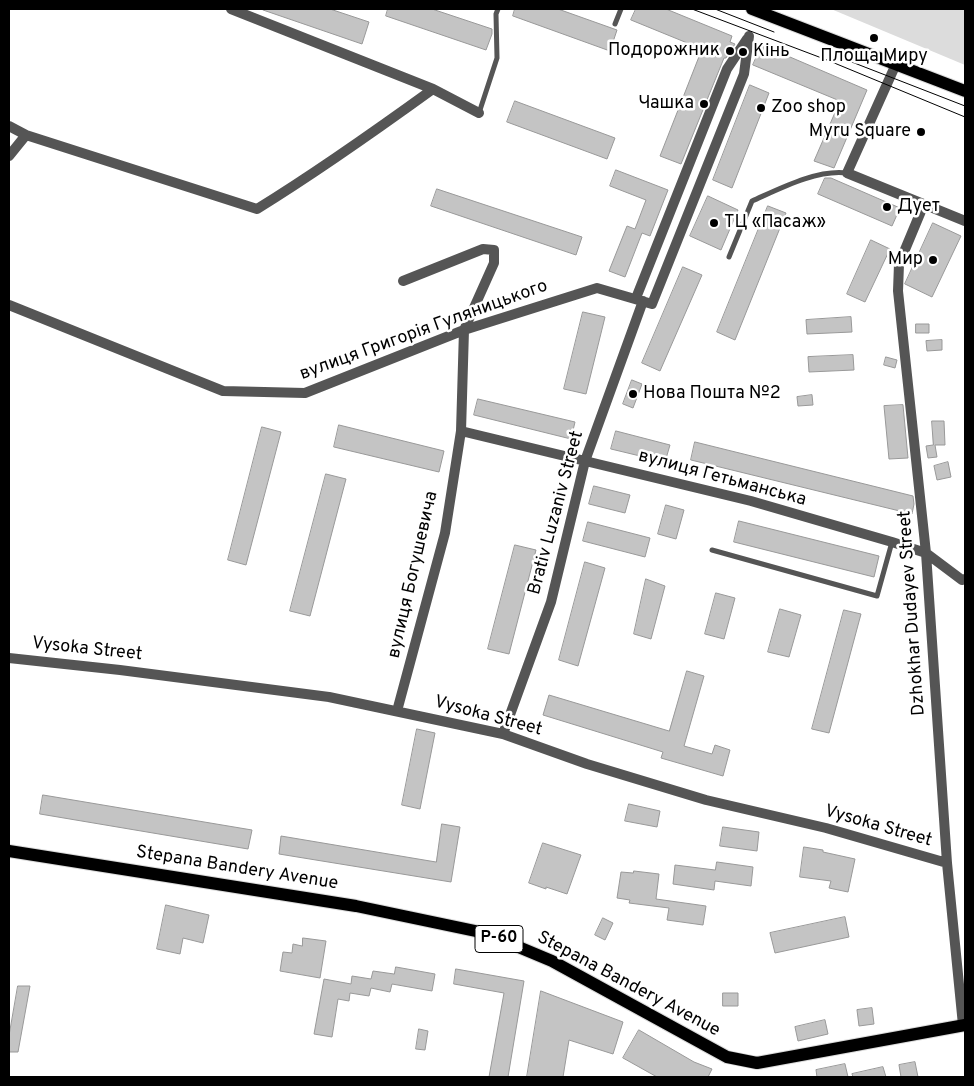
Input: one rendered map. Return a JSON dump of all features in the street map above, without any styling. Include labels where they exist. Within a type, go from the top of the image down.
[{"type":"main road","points":[[752,9],[965,91]]},
{"type":"main road","name":"Stepana Bandery Avenue","points":[[9,851],[356,906],[485,933],[552,961],[727,1056],[757,1063],[964,1025]]},
{"type":"street","points":[[232,9],[433,89],[479,113]]},
{"type":"street","name":"Brativ Luzaniv Street","points":[[503,734],[551,602],[585,461],[727,69],[749,36],[744,74],[644,301]]},
{"type":"street","points":[[896,64],[848,173],[965,220]]},
{"type":"street","points":[[9,126],[26,136],[257,209],[304,180],[433,89]]},
{"type":"street","points":[[9,156],[26,136]]},
{"type":"street","name":"Dzhokhar Dudayev Street","points":[[924,204],[899,264],[898,291],[926,552],[947,864],[964,1025]]},
{"type":"street","name":"вулиця Богушевича","points":[[397,711],[445,533],[461,431],[464,330],[494,263],[494,250],[483,249],[403,281]]},
{"type":"street","name":"вулиця Григорія Гуляницького","points":[[9,305],[223,391],[305,393],[464,330],[597,288],[644,301]]},
{"type":"street","name":"вулиця Гетьманська","points":[[461,431],[751,501],[892,542],[926,552],[962,580],[965,579]]},
{"type":"street","name":"Vysoka Street","points":[[9,658],[329,696],[503,734],[587,764],[706,800],[826,828],[947,864]]},
{"type":"lane","points":[[479,113],[497,58],[496,14],[498,9]]},
{"type":"lane","points":[[615,24],[621,9]]},
{"type":"lane","points":[[729,257],[752,201],[822,173],[837,171],[848,173]]},
{"type":"lane","points":[[712,550],[877,596],[892,542]]},
{"type":"shaded area","points":[[831,9],[965,9],[965,65]]},
{"type":"building","points":[[263,9],[330,9],[369,22],[362,44]]},
{"type":"building","points":[[388,9],[432,9],[492,29],[492,34],[486,50],[386,16]]},
{"type":"building","points":[[515,9],[558,9],[617,30],[610,51],[513,16]]},
{"type":"building","points":[[636,9],[666,9],[732,36],[730,42],[735,44],[726,58],[724,58],[681,164],[660,156],[702,49],[631,20]]},
{"type":"building","points":[[762,45],[867,90],[834,168],[814,161],[840,101],[753,65]]},
{"type":"building","points":[[750,85],[769,93],[732,188],[713,180]]},
{"type":"building","points":[[515,101],[615,138],[607,159],[507,122]]},
{"type":"building","points":[[616,170],[668,190],[650,236],[642,233],[625,277],[609,271],[627,226],[635,229],[646,200],[610,186]]},
{"type":"building","points":[[825,178],[831,178],[900,208],[892,226],[818,194]]},
{"type":"building","points":[[437,189],[582,237],[576,255],[431,206]]},
{"type":"building","name":"ТЦ «Пасаж»","points":[[708,196],[738,210],[721,250],[690,236]]},
{"type":"building","points":[[768,206],[786,213],[735,340],[717,332]]},
{"type":"building","name":"Мир","points":[[933,223],[961,236],[932,297],[905,284]]},
{"type":"building","points":[[871,240],[890,249],[865,302],[847,294]]},
{"type":"building","points":[[683,267],[702,275],[660,371],[642,363]]},
{"type":"building","points":[[583,312],[605,317],[586,394],[564,389]]},
{"type":"building","points":[[851,317],[852,332],[807,334],[806,320]]},
{"type":"building","points":[[916,324],[929,324],[929,333],[916,333]]},
{"type":"building","points":[[942,340],[942,350],[927,351],[926,341]]},
{"type":"building","points":[[853,355],[854,370],[809,372],[808,357]]},
{"type":"building","points":[[886,357],[897,360],[895,368],[884,365]]},
{"type":"building","name":"Нова Пошта №2","points":[[632,380],[642,384],[633,408],[623,404]]},
{"type":"building","points":[[812,395],[813,405],[798,406],[797,397]]},
{"type":"building","points":[[478,399],[575,422],[571,439],[474,415]]},
{"type":"building","points":[[903,405],[908,458],[889,459],[884,406]]},
{"type":"building","points":[[932,421],[944,421],[945,445],[935,445],[937,457],[928,458],[926,446],[933,445]]},
{"type":"building","points":[[339,425],[444,451],[439,472],[334,447]]},
{"type":"building","points":[[262,427],[281,432],[246,565],[228,560]]},
{"type":"building","points":[[616,431],[670,445],[665,462],[611,449]]},
{"type":"building","points":[[695,442],[913,496],[912,514],[691,460]]},
{"type":"building","points":[[948,462],[951,477],[937,480],[934,466]]},
{"type":"building","points":[[326,474],[346,479],[310,616],[290,611]]},
{"type":"building","points":[[594,486],[630,495],[625,513],[589,504]]},
{"type":"building","points":[[666,505],[684,510],[676,539],[658,534]]},
{"type":"building","points":[[739,521],[879,556],[874,577],[734,542]]},
{"type":"building","points":[[588,522],[650,538],[645,557],[583,541]]},
{"type":"building","points":[[515,545],[536,550],[509,654],[488,649]]},
{"type":"building","points":[[585,562],[605,568],[578,666],[559,660]]},
{"type":"building","points":[[646,579],[665,586],[651,639],[634,634]]},
{"type":"building","points":[[716,593],[735,598],[724,639],[705,634]]},
{"type":"building","points":[[780,609],[801,615],[789,657],[768,652]]},
{"type":"building","points":[[844,610],[861,614],[829,733],[812,729]]},
{"type":"building","points":[[687,671],[704,676],[684,746],[712,754],[715,745],[730,750],[723,776],[661,758],[663,752],[543,715],[549,695],[669,731]]},
{"type":"building","points":[[417,729],[435,733],[420,809],[402,805]]},
{"type":"building","points":[[43,795],[252,830],[248,849],[40,814]]},
{"type":"building","points":[[629,804],[660,811],[657,827],[625,821]]},
{"type":"building","points":[[442,824],[460,827],[451,882],[279,854],[281,836],[436,862]]},
{"type":"building","points":[[723,827],[759,832],[757,851],[720,846]]},
{"type":"building","points":[[543,843],[581,855],[567,894],[529,883]]},
{"type":"building","points":[[804,847],[855,859],[848,892],[829,888],[831,881],[800,877]]},
{"type":"building","points":[[717,862],[753,867],[751,886],[715,881],[714,890],[673,884],[675,865],[715,870]]},
{"type":"building","points":[[634,871],[659,874],[656,899],[706,906],[703,925],[667,920],[669,908],[629,903],[630,900],[617,898],[621,872],[633,873]]},
{"type":"building","points":[[166,905],[209,915],[203,943],[183,938],[180,954],[157,949]]},
{"type":"building","points":[[845,917],[849,937],[775,953],[770,933]]},
{"type":"building","points":[[603,918],[613,923],[605,940],[595,935]]},
{"type":"building","points":[[303,938],[326,941],[320,978],[280,971],[283,952],[292,953],[293,944],[302,946]]},
{"type":"building","points":[[396,967],[435,974],[432,991],[392,984],[390,992],[371,988],[369,996],[350,993],[349,1001],[338,999],[332,1037],[314,1034],[324,979],[351,984],[352,976],[371,979],[373,971],[394,974]]},
{"type":"building","points":[[456,969],[524,981],[508,1077],[489,1077],[504,993],[454,984]]},
{"type":"building","points":[[18,986],[30,986],[18,1052],[9,1052],[9,1036]]},
{"type":"building","points":[[541,991],[623,1022],[613,1054],[569,1040],[563,1077],[527,1077]]},
{"type":"building","points":[[723,993],[738,993],[738,1006],[723,1006]]},
{"type":"building","points":[[872,1008],[874,1024],[859,1026],[857,1010]]},
{"type":"building","points":[[825,1020],[828,1034],[798,1041],[795,1027]]},
{"type":"building","points":[[419,1029],[428,1031],[425,1050],[416,1049]]},
{"type":"building","points":[[639,1030],[694,1062],[712,1069],[708,1077],[657,1077],[623,1058]]},
{"type":"building","points":[[915,1062],[918,1077],[901,1077],[899,1065]]},
{"type":"building","points":[[845,1064],[848,1077],[817,1077],[816,1070]]},
{"type":"building","points":[[883,1067],[886,1077],[853,1077],[852,1074]]},
{"type":"tram line","points":[[692,9],[827,60],[965,117]]},
{"type":"tram line","points":[[715,9],[774,32]]},
{"type":"tram line","points":[[844,59],[965,106]]},
{"type":"place","name":"Площа Миру","points":[[874,38]]},
{"type":"place","name":"Подорожник","points":[[730,51]]},
{"type":"place","name":"Кінь","points":[[743,52]]},
{"type":"place","name":"Чашка","points":[[704,104]]},
{"type":"place","name":"Zoo shop","points":[[761,108]]},
{"type":"place","name":"Myru Square","points":[[921,132]]},
{"type":"place","name":"Дует","points":[[887,207]]},
{"type":"place","name":"ТЦ «Пасаж»","points":[[714,223]]},
{"type":"place","name":"Мир","points":[[933,260]]},
{"type":"place","name":"Нова Пошта №2","points":[[633,394]]}]
